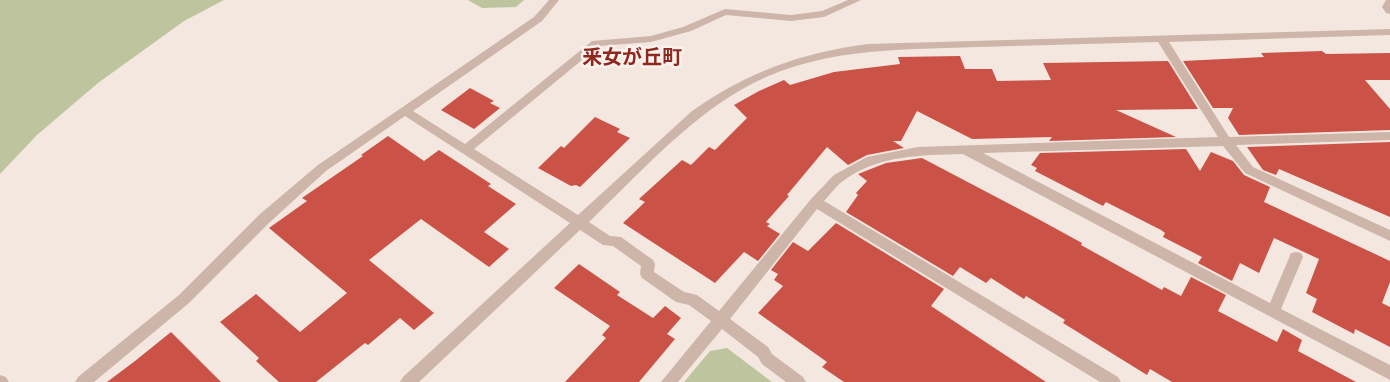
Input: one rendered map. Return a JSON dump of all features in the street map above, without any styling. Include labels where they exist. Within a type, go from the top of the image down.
[{"type":"street","points":[[82,382],[184,299],[265,218],[316,174],[404,110],[538,19],[554,0]]},
{"type":"street","points":[[467,149],[596,43],[652,39],[686,29],[725,12],[792,18],[824,14],[856,0]]},
{"type":"street","points":[[1390,2],[1387,7],[1390,11]]},
{"type":"street","points":[[408,382],[696,114],[715,99],[758,74],[818,54],[868,47],[1390,32]]},
{"type":"street","points":[[1161,38],[1226,141],[1250,170],[1390,236]]},
{"type":"street","points":[[404,110],[608,241],[616,241],[648,264],[647,274],[681,298],[692,299],[764,352],[767,359],[798,382]]},
{"type":"street","points":[[669,382],[815,202],[838,178],[871,160],[918,150],[1390,136]]},
{"type":"street","points":[[964,149],[1390,373]]},
{"type":"street","points":[[815,202],[1114,382]]},
{"type":"street","points":[[1272,312],[1296,257]]},
{"type":"green space","points":[[0,0],[224,0],[184,21],[98,83],[37,135],[0,174]]},
{"type":"green space","points":[[468,0],[524,0],[516,7],[482,8]]},
{"type":"green space","points":[[727,348],[772,382],[684,382],[710,351]]},
{"type":"building","points":[[1322,51],[1326,54],[1390,53],[1390,80],[1365,80],[1390,109],[1390,130],[1239,135],[1228,118],[1233,108],[1213,108],[1183,61],[1264,57],[1261,53]]},
{"type":"building","points":[[960,56],[965,69],[992,69],[997,81],[1051,80],[1043,63],[1168,61],[1198,109],[1116,110],[1176,137],[1049,141],[1052,137],[972,139],[917,111],[901,141],[893,141],[904,148],[867,155],[848,165],[827,147],[766,222],[770,224],[767,226],[780,234],[758,261],[744,252],[715,283],[623,223],[645,202],[639,199],[682,160],[691,165],[709,147],[715,150],[747,118],[734,105],[759,91],[784,80],[790,85],[834,72],[900,64],[898,57]]},
{"type":"building","points":[[470,88],[494,101],[490,103],[500,108],[474,129],[441,110]]},
{"type":"building","points":[[595,117],[620,129],[617,132],[630,138],[580,187],[576,185],[571,186],[538,168],[561,146],[564,148]]},
{"type":"building","points":[[388,136],[424,161],[439,150],[491,184],[488,186],[516,204],[484,232],[509,249],[489,267],[421,219],[369,260],[434,313],[414,330],[400,318],[368,345],[365,343],[316,382],[279,382],[256,361],[259,358],[220,322],[256,294],[300,332],[347,293],[269,228],[307,201],[302,198],[363,156],[361,155]]},
{"type":"building","points":[[1390,142],[1390,217],[1279,169],[1276,175],[1263,170],[1247,147]]},
{"type":"building","points":[[1186,149],[1200,171],[1211,152],[1233,161],[1244,175],[1270,187],[1264,202],[1390,261],[1390,282],[1382,303],[1390,307],[1390,347],[1355,329],[1354,334],[1312,312],[1317,299],[1306,293],[1319,259],[1274,238],[1259,273],[1240,263],[1232,281],[1198,263],[1202,257],[1163,237],[1165,233],[1161,230],[1106,202],[1103,206],[1035,171],[1037,168],[1031,165],[1040,153]]},
{"type":"building","points":[[922,158],[1082,243],[1081,245],[1162,290],[1164,287],[1181,296],[1191,277],[1226,295],[1218,311],[1277,342],[1283,329],[1302,340],[1298,351],[1356,382],[1172,382],[1150,369],[1147,375],[1063,323],[1065,320],[1026,296],[1024,299],[991,278],[986,283],[960,267],[953,276],[846,212],[858,195],[856,193],[867,181],[858,174],[886,163]]},
{"type":"building","points":[[836,223],[944,289],[931,306],[1046,382],[844,382],[822,367],[827,362],[758,313],[783,286],[774,280],[778,274],[771,270],[793,242],[808,251]]},
{"type":"building","points":[[579,264],[620,292],[617,295],[653,318],[665,306],[681,318],[667,334],[675,339],[639,382],[565,382],[606,338],[602,335],[610,326],[554,288]]},
{"type":"building","points":[[171,332],[221,382],[107,382],[135,361]]},
{"type":"district","name":"釆女が丘町","points":[[632,58]]}]
